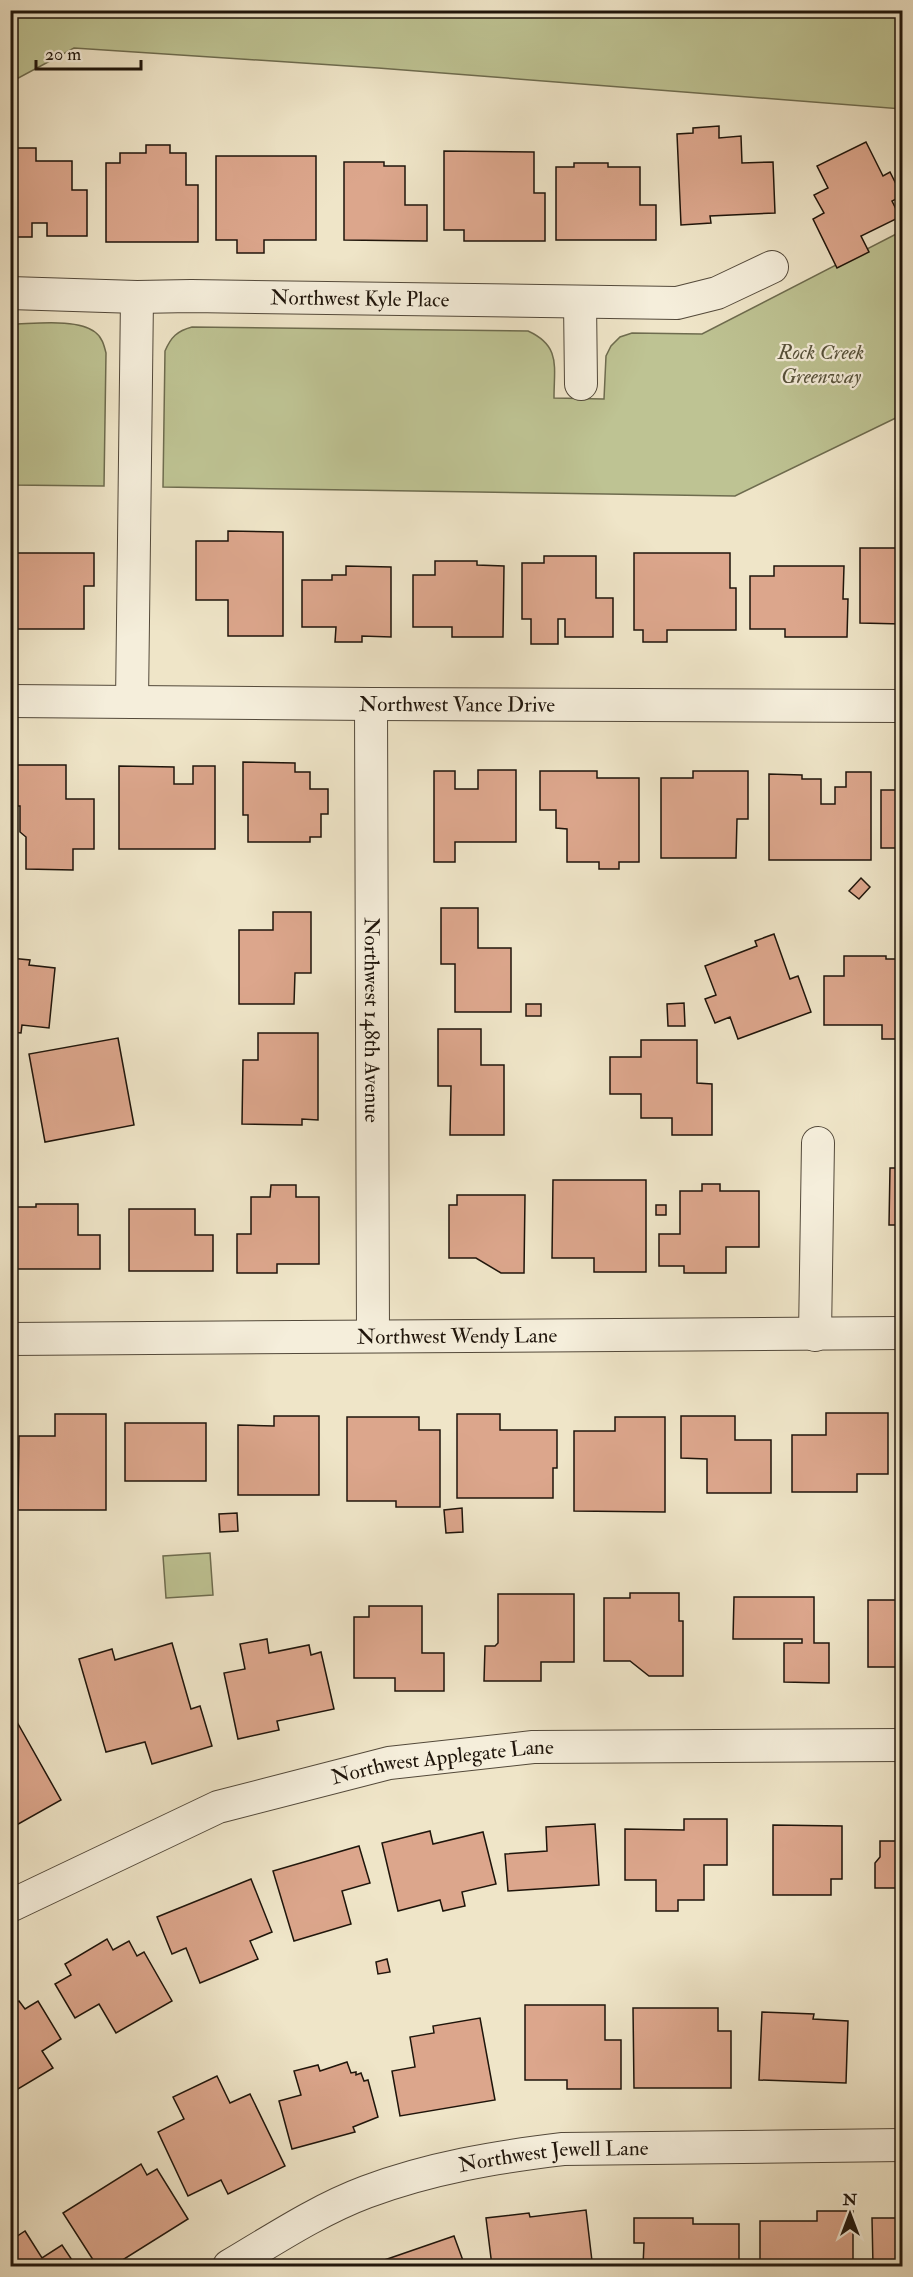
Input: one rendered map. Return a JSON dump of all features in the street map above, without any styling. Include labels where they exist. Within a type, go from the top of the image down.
[{"type":"street","name":"Northwest Kyle Place","points":[[10,293],[137,297],[676,303],[717,293],[772,267]]},
{"type":"street","points":[[132,702],[137,297]]},
{"type":"street","points":[[580,302],[581,384]]},
{"type":"street","name":"Northwest Vance Drive","points":[[10,700],[903,706]]},
{"type":"street","name":"Northwest 148th Avenue","points":[[371,704],[373,1336]]},
{"type":"street","points":[[815,1335],[818,1143]]},
{"type":"street","name":"Northwest Wendy Lane","points":[[10,1339],[903,1334]]},
{"type":"street","name":"Northwest Applegate Lane","points":[[10,1906],[218,1807],[389,1763],[532,1748],[903,1745]]},
{"type":"street","name":"Northwest Jewell Lane","points":[[229,2266],[292,2228],[365,2193],[441,2168],[513,2154],[563,2149],[903,2145]]},
{"type":"green space","points":[[11,10],[902,11],[902,109],[378,68],[74,48],[11,82]]},
{"type":"green space","name":"Rock Creek Greenway","points":[[902,231],[902,415],[735,496],[163,487],[165,351],[175,335],[192,327],[528,331],[539,337],[551,350],[554,367],[554,398],[604,399],[606,356],[611,346],[620,337],[632,333],[702,334]]},
{"type":"green space","points":[[66,323],[78,325],[95,332],[101,339],[106,353],[104,486],[11,485],[11,324]]},
{"type":"green space","points":[[210,1553],[213,1595],[166,1598],[163,1556]]},
{"type":"building","points":[[719,126],[719,138],[741,136],[742,163],[773,162],[775,213],[710,216],[711,223],[681,225],[677,134],[693,133],[693,128]]},
{"type":"building","points":[[866,142],[883,176],[890,172],[902,196],[892,201],[900,217],[861,236],[869,252],[837,268],[813,219],[824,213],[814,195],[828,188],[817,166]]},
{"type":"building","points":[[146,145],[170,145],[170,153],[186,153],[186,185],[198,185],[198,242],[106,242],[106,163],[120,163],[120,153],[146,153]]},
{"type":"building","points":[[10,148],[36,148],[36,161],[72,161],[72,190],[87,190],[87,236],[47,236],[47,223],[32,223],[32,237],[10,237]]},
{"type":"building","points":[[444,151],[534,152],[534,193],[545,193],[545,241],[464,241],[464,230],[444,230]]},
{"type":"building","points":[[216,156],[316,156],[316,240],[264,240],[264,253],[237,253],[237,240],[216,240]]},
{"type":"building","points":[[344,162],[384,162],[384,166],[405,166],[405,205],[427,205],[427,241],[344,240]]},
{"type":"building","points":[[574,163],[608,163],[608,167],[640,167],[640,205],[656,205],[656,240],[556,240],[556,167],[574,167]]},
{"type":"building","points":[[228,531],[283,532],[283,636],[228,636],[228,600],[196,600],[196,541],[228,541]]},
{"type":"building","points":[[860,548],[902,548],[902,624],[860,623]]},
{"type":"building","points":[[10,553],[94,553],[94,586],[84,586],[84,629],[10,629]]},
{"type":"building","points":[[634,553],[730,553],[730,588],[736,588],[736,630],[667,630],[667,642],[643,642],[643,630],[634,630]]},
{"type":"building","points":[[544,556],[596,556],[596,598],[613,598],[613,637],[565,637],[565,619],[558,619],[558,644],[531,644],[531,619],[522,619],[522,563],[544,563]]},
{"type":"building","points":[[435,561],[477,561],[477,565],[504,566],[503,637],[452,637],[452,627],[413,627],[413,575],[435,575]]},
{"type":"building","points":[[346,566],[391,567],[391,637],[362,636],[362,642],[335,642],[336,627],[302,627],[302,580],[332,580],[332,575],[346,575]]},
{"type":"building","points":[[774,566],[844,566],[843,599],[848,599],[847,637],[785,637],[785,629],[750,629],[750,576],[774,576]]},
{"type":"building","points":[[243,762],[295,763],[295,772],[310,772],[310,789],[328,789],[328,814],[321,814],[321,837],[310,837],[310,842],[248,842],[248,815],[243,815]]},
{"type":"building","points":[[10,765],[66,765],[66,799],[94,799],[94,849],[73,849],[73,870],[26,869],[26,837],[20,832],[20,806],[10,806]]},
{"type":"building","points":[[119,766],[174,767],[174,784],[193,784],[193,766],[215,766],[215,849],[119,849]]},
{"type":"building","points":[[478,770],[516,770],[516,842],[455,842],[455,862],[434,862],[434,771],[455,771],[455,789],[478,789]]},
{"type":"building","points":[[540,771],[597,771],[597,778],[639,778],[639,862],[619,862],[619,869],[599,869],[599,862],[567,862],[567,829],[556,828],[556,810],[540,810]]},
{"type":"building","points":[[693,771],[748,771],[748,819],[737,819],[736,858],[661,858],[661,778],[693,778]]},
{"type":"building","points":[[846,772],[871,772],[871,860],[769,860],[769,774],[802,775],[802,779],[821,779],[821,804],[835,804],[835,787],[846,787]]},
{"type":"building","points":[[881,790],[902,790],[902,848],[881,848]]},
{"type":"building","points":[[861,878],[870,887],[859,899],[849,891]]},
{"type":"building","points":[[441,908],[478,908],[478,948],[511,948],[511,1012],[455,1012],[455,964],[441,964]]},
{"type":"building","points":[[273,912],[311,912],[311,973],[295,973],[294,1004],[239,1004],[239,930],[273,930]]},
{"type":"building","points":[[774,934],[790,979],[798,976],[811,1012],[738,1039],[730,1017],[715,1023],[705,999],[716,995],[705,966],[757,946],[755,941]]},
{"type":"building","points":[[844,956],[886,956],[886,959],[902,959],[902,1039],[882,1039],[882,1025],[824,1025],[824,976],[844,976]]},
{"type":"building","points":[[10,958],[30,960],[29,965],[55,968],[49,1028],[22,1025],[21,1033],[10,1032]]},
{"type":"building","points":[[684,1003],[685,1026],[668,1026],[667,1004]]},
{"type":"building","points":[[526,1004],[541,1004],[541,1016],[526,1016]]},
{"type":"building","points":[[438,1029],[481,1029],[481,1065],[504,1065],[504,1135],[450,1135],[451,1086],[438,1086]]},
{"type":"building","points":[[258,1033],[318,1033],[318,1120],[302,1119],[302,1125],[242,1124],[243,1060],[258,1060]]},
{"type":"building","points":[[118,1038],[134,1125],[45,1142],[29,1054]]},
{"type":"building","points":[[641,1040],[697,1040],[697,1083],[712,1084],[712,1135],[672,1135],[672,1118],[641,1118],[641,1094],[610,1094],[610,1057],[641,1057]]},
{"type":"building","points":[[890,1168],[902,1168],[902,1225],[889,1225]]},
{"type":"building","points":[[553,1180],[646,1180],[646,1272],[594,1272],[594,1258],[552,1258]]},
{"type":"building","points":[[702,1184],[720,1184],[720,1191],[759,1191],[759,1247],[726,1247],[726,1273],[684,1273],[684,1266],[659,1266],[659,1234],[680,1234],[680,1191],[702,1191]]},
{"type":"building","points":[[271,1185],[296,1185],[296,1197],[319,1197],[319,1264],[277,1264],[277,1273],[237,1273],[237,1234],[251,1234],[251,1197],[270,1197]]},
{"type":"building","points":[[457,1195],[525,1195],[524,1273],[501,1273],[476,1258],[449,1258],[449,1205],[457,1205]]},
{"type":"building","points":[[36,1204],[78,1204],[78,1235],[100,1235],[100,1269],[10,1269],[10,1207],[36,1207]]},
{"type":"building","points":[[656,1205],[666,1205],[666,1215],[656,1215]]},
{"type":"building","points":[[129,1209],[195,1209],[195,1235],[213,1235],[213,1271],[129,1271]]},
{"type":"building","points":[[826,1413],[888,1413],[888,1474],[857,1474],[857,1492],[792,1492],[792,1435],[826,1435]]},
{"type":"building","points":[[55,1414],[106,1414],[106,1510],[18,1510],[19,1436],[55,1436]]},
{"type":"building","points":[[457,1414],[500,1414],[500,1430],[557,1430],[557,1468],[553,1468],[553,1498],[457,1498]]},
{"type":"building","points":[[274,1416],[319,1416],[319,1495],[238,1495],[238,1425],[274,1426]]},
{"type":"building","points":[[681,1416],[735,1416],[735,1440],[771,1440],[771,1493],[707,1493],[707,1459],[681,1458]]},
{"type":"building","points":[[347,1417],[419,1417],[419,1430],[440,1430],[440,1507],[396,1507],[396,1501],[347,1501]]},
{"type":"building","points":[[615,1417],[665,1417],[665,1512],[574,1511],[574,1431],[615,1431]]},
{"type":"building","points":[[125,1423],[206,1423],[206,1481],[125,1481]]},
{"type":"building","points":[[462,1508],[463,1532],[446,1533],[444,1510]]},
{"type":"building","points":[[237,1513],[238,1531],[220,1532],[219,1514]]},
{"type":"building","points":[[630,1593],[679,1593],[679,1621],[683,1621],[683,1676],[649,1676],[630,1661],[604,1661],[604,1598],[630,1598]]},
{"type":"building","points":[[498,1594],[574,1594],[574,1662],[541,1662],[541,1681],[484,1681],[485,1646],[495,1646],[498,1643]]},
{"type":"building","points":[[734,1597],[814,1597],[814,1643],[829,1643],[829,1683],[784,1682],[784,1643],[802,1643],[802,1639],[733,1639]]},
{"type":"building","points":[[868,1600],[902,1600],[902,1667],[868,1667]]},
{"type":"building","points":[[369,1606],[422,1606],[422,1653],[444,1653],[444,1691],[395,1691],[395,1678],[354,1678],[354,1617],[369,1617]]},
{"type":"building","points":[[267,1639],[269,1653],[309,1645],[311,1655],[321,1652],[334,1709],[277,1721],[279,1730],[238,1739],[224,1673],[245,1669],[240,1644]]},
{"type":"building","points":[[172,1643],[191,1709],[200,1706],[212,1746],[152,1764],[145,1742],[106,1752],[79,1659],[112,1649],[115,1660]]},
{"type":"building","points":[[17,1722],[61,1800],[13,1827],[10,1823],[10,1725]]},
{"type":"building","points":[[684,1819],[727,1819],[727,1865],[704,1865],[704,1900],[678,1900],[678,1911],[656,1911],[656,1880],[625,1880],[625,1829],[684,1830]]},
{"type":"building","points":[[595,1824],[599,1885],[508,1891],[505,1854],[547,1851],[546,1827]]},
{"type":"building","points":[[773,1825],[842,1826],[842,1879],[831,1879],[831,1895],[773,1895]]},
{"type":"building","points":[[430,1831],[433,1844],[483,1832],[496,1884],[462,1892],[465,1906],[443,1911],[440,1900],[398,1911],[382,1843]]},
{"type":"building","points":[[880,1841],[902,1841],[902,1888],[875,1888],[875,1863],[880,1857]]},
{"type":"building","points":[[359,1846],[370,1883],[342,1891],[351,1924],[294,1941],[273,1871]]},
{"type":"building","points":[[251,1879],[272,1932],[250,1941],[258,1959],[200,1983],[186,1948],[172,1954],[157,1917]]},
{"type":"building","points":[[107,1939],[113,1950],[129,1941],[137,1956],[144,1952],[172,2001],[116,2033],[99,2004],[75,2018],[55,1984],[71,1975],[65,1964]]},
{"type":"building","points":[[387,1959],[390,1972],[378,1974],[376,1962]]},
{"type":"building","points":[[19,2001],[25,2009],[38,2001],[61,2039],[42,2051],[53,2068],[13,2092],[10,2091],[10,2007]]},
{"type":"building","points":[[898,2004],[902,2004],[902,2093],[898,2093]]},
{"type":"building","points":[[525,2005],[605,2005],[605,2040],[621,2040],[621,2089],[567,2089],[567,2080],[525,2080]]},
{"type":"building","points":[[633,2008],[718,2008],[718,2031],[731,2031],[731,2088],[634,2088]]},
{"type":"building","points":[[762,2012],[814,2014],[813,2019],[848,2021],[846,2083],[759,2080]]},
{"type":"building","points":[[480,2018],[495,2100],[400,2116],[392,2071],[415,2067],[410,2037],[434,2033],[433,2026]]},
{"type":"building","points":[[347,2062],[351,2073],[356,2072],[356,2075],[361,2073],[364,2081],[368,2080],[378,2117],[353,2127],[355,2132],[292,2149],[279,2101],[301,2095],[294,2071],[318,2065],[320,2071]]},
{"type":"building","points":[[217,2076],[230,2103],[250,2094],[285,2166],[228,2194],[221,2180],[188,2196],[158,2132],[184,2119],[173,2097]]},
{"type":"building","points":[[141,2164],[147,2175],[157,2169],[188,2219],[113,2266],[97,2266],[63,2213]]},
{"type":"building","points":[[586,2210],[592,2261],[552,2266],[492,2266],[486,2218],[529,2213],[530,2217]]},
{"type":"building","points":[[817,2211],[853,2211],[853,2266],[760,2266],[760,2221],[817,2221]]},
{"type":"building","points":[[634,2218],[693,2218],[693,2224],[739,2224],[739,2266],[643,2266],[644,2243],[634,2243]]},
{"type":"building","points":[[872,2218],[902,2218],[902,2266],[873,2266]]},
{"type":"building","points":[[25,2231],[42,2258],[62,2245],[76,2266],[10,2266],[10,2241]]},
{"type":"building","points":[[454,2236],[465,2266],[367,2266]]}]
